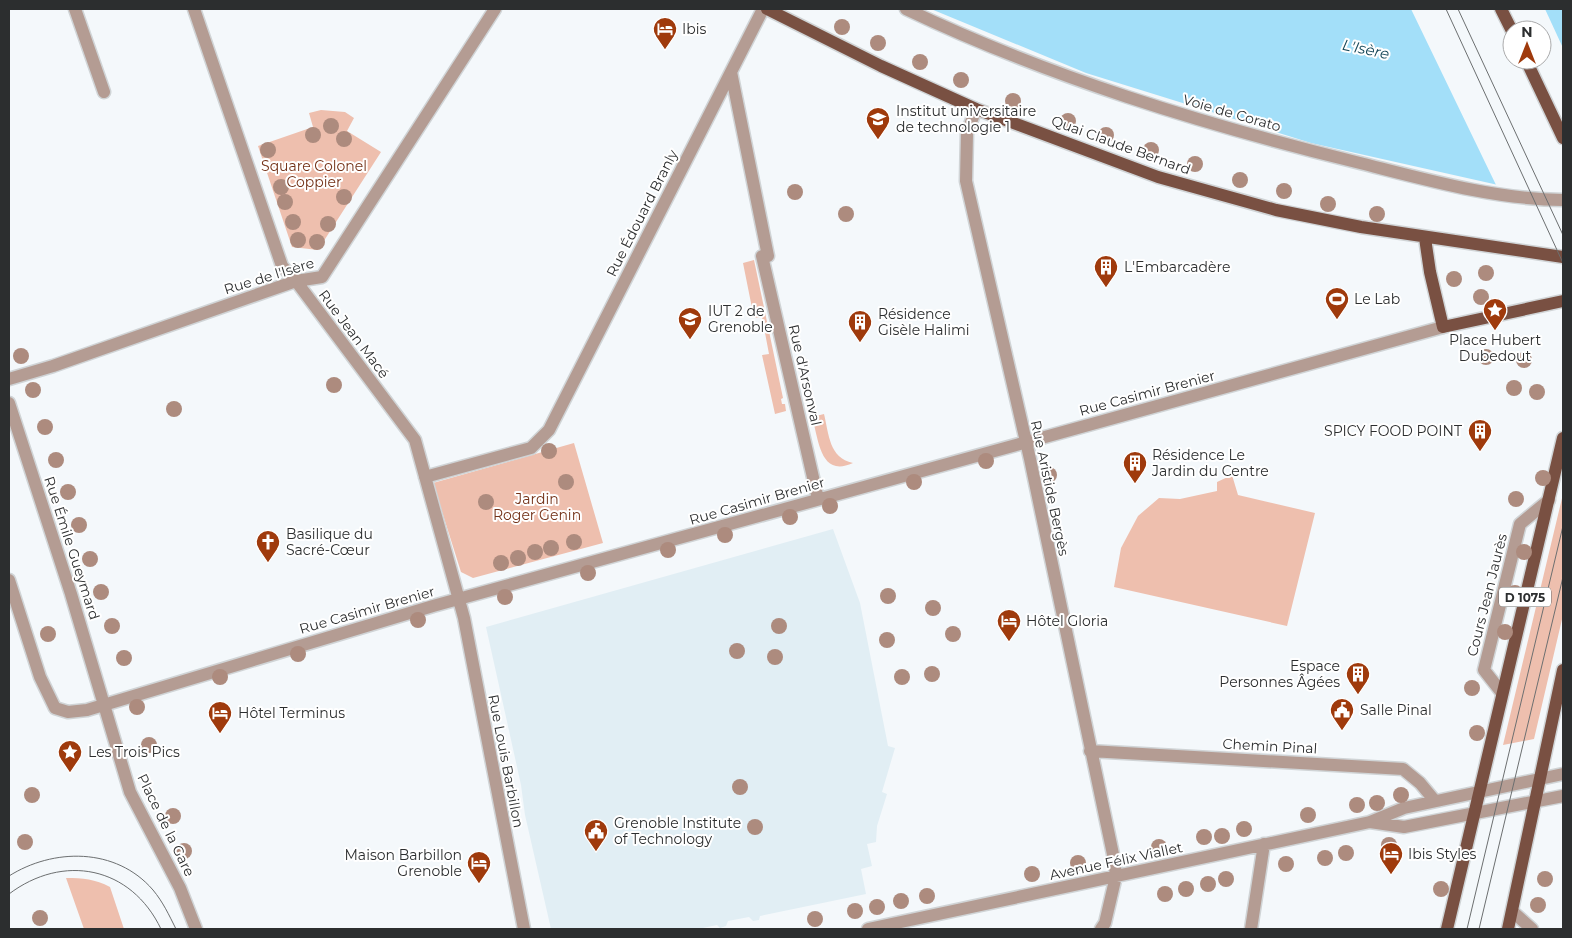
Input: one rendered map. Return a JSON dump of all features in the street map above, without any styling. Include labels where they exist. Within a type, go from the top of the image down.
[{"type":"main road","name":"Quai Claude Bernard","points":[[768,9],[881,66],[976,109],[1167,179],[1276,210],[1425,238],[1563,257]]},
{"type":"main road","points":[[1531,70],[1563,138]]},
{"type":"main road","points":[[1425,238],[1430,272],[1443,327],[1563,301]]},
{"type":"main road","name":"D 1075","points":[[1447,929],[1563,438]]},
{"type":"main road","points":[[1508,929],[1538,780],[1563,670]]},
{"type":"street","points":[[75,9],[104,92]]},
{"type":"street","name":"Rue Jean Macé","points":[[194,9],[282,266],[296,281],[415,440],[458,599]]},
{"type":"street","name":"Rue de l'Isère","points":[[9,379],[53,366],[296,281],[322,277],[495,9]]},
{"type":"street","name":"Rue Édouard Branly","points":[[425,477],[531,448],[548,430],[762,9]]},
{"type":"street","name":"Voie de Corato","points":[[906,9],[1062,73],[1242,132],[1443,184],[1508,197],[1563,200]]},
{"type":"street","name":"Rue d'Arsonval","points":[[731,72],[765,256],[818,499]]},
{"type":"street","name":"Rue Aristide Bergès","points":[[976,109],[966,133],[966,181],[1025,442],[1116,876]]},
{"type":"street","name":"Rue Casimir Brenier","points":[[9,580],[40,678],[55,708],[68,712],[87,710],[458,599],[1443,327]]},
{"type":"street","name":"Rue Émile Gueymard","points":[[9,403],[104,704]]},
{"type":"street","name":"Cours Jean Jaurès","points":[[1502,693],[1484,670],[1520,524],[1549,500]]},
{"type":"street","name":"Rue Louis Barbillon","points":[[458,599],[464,618],[524,929]]},
{"type":"street","name":"Place de la Gare","points":[[104,704],[130,792],[180,888],[196,929]]},
{"type":"street","name":"Chemin Pinal","points":[[1090,751],[1403,769],[1420,783],[1435,801]]},
{"type":"street","name":"Avenue Félix Viallet","points":[[868,929],[1370,822],[1404,808],[1480,790],[1563,774]]},
{"type":"street","name":"Avenue Félix Viallet","points":[[1370,822],[1404,827],[1563,796]]},
{"type":"street","points":[[1251,929],[1264,844]]},
{"type":"street","points":[[1101,929],[1105,923],[1116,876]]},
{"type":"street","points":[[1512,912],[1532,929]]},
{"type":"shaded area","points":[[833,529],[860,603],[888,746],[895,748],[882,792],[887,794],[877,826],[876,842],[867,844],[872,866],[861,869],[866,894],[760,916],[759,920],[753,921],[749,917],[728,921],[726,926],[720,928],[717,925],[698,929],[551,929],[486,627]]},
{"type":"green space","name":"Square Colonel Coppier","points":[[321,110],[345,112],[354,118],[347,131],[381,152],[318,250],[292,247],[258,146],[313,127],[309,113]]},
{"type":"green space","points":[[754,260],[783,398],[781,399],[782,404],[785,404],[786,411],[775,414],[762,355],[769,354],[762,317],[754,318],[743,263]]},
{"type":"green space","points":[[824,414],[831,444],[835,451],[845,460],[853,463],[842,466],[834,465],[827,461],[819,446],[812,417]]},
{"type":"green space","name":"Jardin Roger Genin","points":[[574,443],[603,543],[473,578],[461,572],[433,483]]},
{"type":"green space","points":[[1232,475],[1238,495],[1315,513],[1287,626],[1114,587],[1121,548],[1138,516],[1159,498],[1180,499],[1217,491],[1217,482]]},
{"type":"green space","points":[[1563,494],[1563,615],[1534,739],[1503,745]]},
{"type":"green space","points":[[66,878],[99,882],[110,887],[124,929],[84,929]]},
{"type":"water","name":"L'Isère","points":[[931,9],[1563,9],[1563,190],[1516,189],[1311,143],[1086,73]]},
{"type":"pier","points":[[1411,9],[1545,9],[1550,20],[1502,20],[1502,70],[1552,70],[1552,24],[1563,48],[1563,193],[1515,191],[1497,187]]},
{"type":"tram line","points":[[1446,9],[1563,263]]},
{"type":"tram line","points":[[1458,9],[1563,235]]},
{"type":"tram line","points":[[1467,929],[1563,526]]},
{"type":"tram line","points":[[1479,929],[1563,577]]},
{"type":"tram line","points":[[9,876],[45,860],[84,856],[103,859],[121,866],[138,876],[153,890],[163,904],[176,929]]},
{"type":"tram line","points":[[9,894],[30,881],[51,873],[73,870],[94,872],[114,879],[132,891],[148,908],[161,929]]},
{"type":"place","name":"Ibis","points":[[665,50]]},
{"type":"place","name":"Institut universitaire de technologie 1","points":[[878,140]]},
{"type":"place","name":"L'Embarcadère","points":[[1106,288]]},
{"type":"place","name":"Le Lab","points":[[1337,320]]},
{"type":"place","name":"Place Hubert Dubedout","points":[[1495,331]]},
{"type":"place","name":"IUT 2 de Grenoble","points":[[690,340]]},
{"type":"place","name":"Résidence Gisèle Halimi","points":[[860,343]]},
{"type":"place","name":"SPICY FOOD POINT","points":[[1480,452]]},
{"type":"place","name":"Résidence Le Jardin du Centre","points":[[1135,484]]},
{"type":"place","name":"Basilique du Sacré-Cœur","points":[[268,563]]},
{"type":"place","name":"Hôtel Gloria","points":[[1009,642]]},
{"type":"place","name":"Espace Personnes Âgées","points":[[1358,695]]},
{"type":"place","name":"Salle Pinal","points":[[1342,731]]},
{"type":"place","name":"Hôtel Terminus","points":[[220,734]]},
{"type":"place","name":"Les Trois Pics","points":[[70,773]]},
{"type":"place","name":"Grenoble Institute of Technology","points":[[596,852]]},
{"type":"place","name":"Ibis Styles","points":[[1391,875]]},
{"type":"place","name":"Maison Barbillon Grenoble","points":[[479,884]]}]
